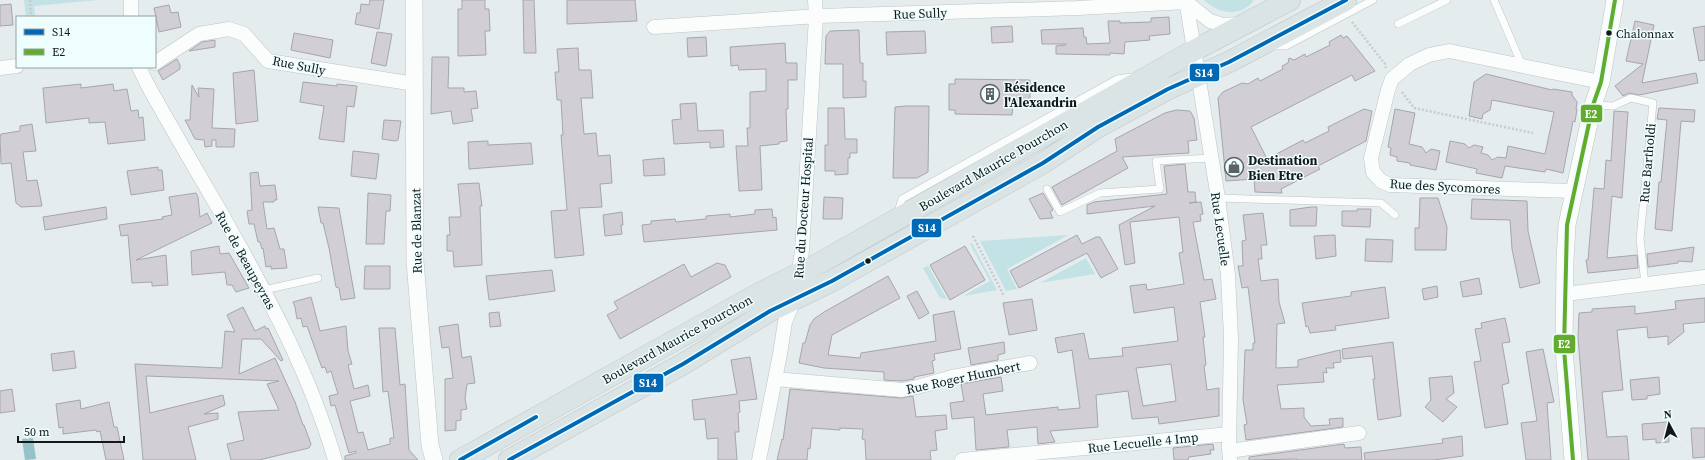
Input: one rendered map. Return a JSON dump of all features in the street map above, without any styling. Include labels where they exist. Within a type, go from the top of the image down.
[{"type":"main road","name":"Boulevard Maurice Pourchon","points":[[460,460],[758,294],[818,264],[1193,51],[1244,24],[1268,7],[1290,0]]},
{"type":"main road","name":"Boulevard Maurice Pourchon","points":[[509,460],[683,364],[770,311],[832,281],[1036,166],[1098,127],[1168,89],[1346,7]]},
{"type":"street","points":[[131,0],[131,16]]},
{"type":"street","name":"Rue de Blanzat","points":[[414,0],[416,277],[430,445],[434,460]]},
{"type":"street","name":"Rue du Docteur Hospital","points":[[759,460],[785,322],[794,300],[800,273],[816,17],[815,0]]},
{"type":"street","points":[[1573,460],[1564,349],[1567,225],[1593,105],[1601,82],[1615,0]]},
{"type":"street","name":"Rue Sully","points":[[654,27],[816,17],[1078,4],[1186,1]]},
{"type":"street","name":"Boulevard Maurice Pourchon","points":[[1186,1],[1210,21],[1223,25],[1244,24]]},
{"type":"street","name":"Rue Lecuelle","points":[[1186,1],[1218,198],[1228,275],[1231,338],[1230,456]]},
{"type":"street","name":"Rue Sully","points":[[156,62],[199,34],[229,29],[244,34],[268,61],[415,84]]},
{"type":"street","points":[[1392,79],[1410,64],[1429,55],[1449,51],[1601,82]]},
{"type":"street","points":[[0,68],[16,66]]},
{"type":"street","name":"Rue de Beaupeyras","points":[[142,68],[264,290],[311,388],[335,460]]},
{"type":"street","name":"Rue des Sycomores","points":[[1392,79],[1371,158],[1372,172],[1381,181],[1390,185],[1573,192]]},
{"type":"street","points":[[1565,294],[1705,277]]},
{"type":"street","name":"Rue Roger Humbert","points":[[775,379],[902,390],[952,377],[1030,363]]},
{"type":"street","points":[[1230,456],[1359,433]]},
{"type":"street","name":"Rue Lecuelle 4 Imp","points":[[962,460],[1229,434]]},
{"type":"lane","name":"Boulevard Maurice Pourchon","points":[[1346,7],[1373,0]]},
{"type":"lane","points":[[1398,24],[1447,0]]},
{"type":"lane","points":[[1494,0],[1522,65]]},
{"type":"lane","name":"Rue Bartholdi","points":[[1593,105],[1613,106],[1631,98],[1653,103],[1640,239],[1645,284]]},
{"type":"lane","points":[[1047,189],[1060,212],[1100,192],[1160,189],[1156,161],[1211,158]]},
{"type":"lane","points":[[1218,198],[1382,203],[1395,215]]},
{"type":"lane","points":[[264,290],[318,278]]},
{"type":"path","points":[[30,0],[31,16]]},
{"type":"path","points":[[1346,7],[1385,64],[1386,71],[1414,108],[1533,133]]},
{"type":"path","points":[[973,236],[1004,296]]},
{"type":"shaded area","points":[[24,0],[98,0],[34,6],[35,16],[26,16]]},
{"type":"shaded area","points":[[1204,0],[1254,0],[1243,10],[1229,12],[1216,8]]},
{"type":"shaded area","points":[[1068,235],[1007,269],[1017,289],[1006,291],[980,241]]},
{"type":"shaded area","points":[[972,243],[997,290],[963,296],[990,281],[970,244]]},
{"type":"shaded area","points":[[1086,258],[1095,274],[1040,283]]},
{"type":"shaded area","points":[[928,266],[947,299],[940,298],[923,268]]},
{"type":"shaded area","points":[[33,438],[36,459],[25,460],[22,439]]},
{"type":"building","points":[[370,0],[384,0],[379,29],[355,24],[357,13],[360,13],[361,4],[369,5]]},
{"type":"building","points":[[462,0],[485,0],[485,9],[489,9],[490,31],[485,31],[486,55],[458,56],[458,9],[462,9]]},
{"type":"building","points":[[523,0],[534,0],[536,53],[524,53]]},
{"type":"building","points":[[567,0],[635,0],[637,21],[567,24]]},
{"type":"building","points":[[11,4],[13,25],[0,26],[0,5]]},
{"type":"building","points":[[169,5],[171,13],[178,12],[181,27],[159,32],[154,8]]},
{"type":"building","points":[[1169,17],[1170,34],[1149,36],[1150,40],[1125,42],[1124,54],[1056,54],[1056,46],[1066,44],[1042,44],[1041,30],[1083,28],[1084,37],[1086,37],[1087,44],[1110,43],[1108,21],[1120,21],[1120,23],[1151,22],[1151,18]]},
{"type":"building","points":[[1635,21],[1654,25],[1642,83],[1696,73],[1698,83],[1639,95],[1629,93],[1623,96],[1615,86],[1643,64],[1626,61]]},
{"type":"building","points":[[1012,26],[1013,42],[992,43],[991,27]]},
{"type":"building","points":[[1705,26],[1705,60],[1699,61],[1693,28]]},
{"type":"building","points":[[859,30],[860,63],[863,63],[863,81],[866,81],[866,97],[843,98],[843,64],[825,64],[826,36],[830,31]]},
{"type":"building","points":[[925,31],[926,53],[887,55],[886,32]]},
{"type":"building","points":[[377,32],[392,34],[386,66],[371,63]]},
{"type":"building","points":[[294,33],[333,40],[330,58],[291,50]]},
{"type":"building","points":[[1341,35],[1343,38],[1347,36],[1375,71],[1355,81],[1352,75],[1251,127],[1267,159],[1303,140],[1305,143],[1329,131],[1328,127],[1364,109],[1372,111],[1366,141],[1318,166],[1320,169],[1281,189],[1282,193],[1255,192],[1254,179],[1226,181],[1218,98],[1223,92],[1242,83],[1248,84],[1258,78],[1260,81],[1283,69],[1282,66],[1288,63],[1289,58],[1294,60],[1305,54],[1306,57],[1330,45],[1329,42]]},
{"type":"building","points":[[706,37],[707,56],[688,57],[687,38]]},
{"type":"building","points":[[215,40],[215,47],[189,51],[202,42]]},
{"type":"building","points":[[785,43],[786,63],[797,63],[797,80],[788,80],[788,109],[786,109],[787,141],[779,142],[779,144],[760,146],[762,190],[739,191],[736,146],[748,146],[747,128],[750,128],[750,92],[766,91],[766,69],[739,70],[738,65],[731,66],[730,47]]},
{"type":"building","points":[[578,48],[579,70],[591,70],[593,98],[581,98],[584,134],[596,133],[598,156],[610,155],[612,183],[600,184],[602,207],[579,208],[584,255],[555,258],[551,211],[567,210],[561,135],[563,135],[561,100],[557,100],[555,72],[559,72],[557,49]]},
{"type":"building","points":[[432,57],[449,57],[448,88],[464,88],[464,92],[476,91],[478,108],[471,109],[473,121],[453,124],[451,111],[431,114]]},
{"type":"building","points":[[177,59],[180,69],[163,80],[158,71]]},
{"type":"building","points":[[254,70],[258,121],[236,124],[233,73]]},
{"type":"building","points":[[1486,74],[1552,90],[1572,92],[1572,95],[1577,102],[1577,109],[1575,122],[1573,121],[1563,173],[1546,169],[1545,172],[1505,166],[1502,178],[1476,173],[1477,169],[1446,162],[1450,141],[1465,144],[1469,148],[1474,145],[1483,147],[1481,153],[1488,155],[1492,160],[1498,157],[1506,158],[1508,146],[1545,154],[1554,112],[1492,100],[1490,110],[1483,114],[1482,119],[1469,116],[1474,82]]},
{"type":"building","name":"Résidence l'Alexandrin","points":[[955,79],[1030,80],[1030,105],[1013,105],[1012,115],[955,114],[955,110],[949,110],[949,84],[955,84]]},
{"type":"building","points":[[303,82],[337,86],[337,84],[357,86],[354,107],[347,106],[344,142],[319,139],[324,106],[300,102]]},
{"type":"building","points":[[81,84],[81,88],[113,84],[114,91],[127,89],[131,111],[138,110],[139,118],[143,117],[145,140],[108,144],[105,122],[89,123],[89,118],[46,123],[43,88]]},
{"type":"building","points":[[192,85],[199,97],[198,88],[214,89],[212,128],[235,129],[234,147],[216,147],[216,140],[212,140],[212,146],[205,147],[204,140],[195,139],[185,120],[190,120]]},
{"type":"building","points":[[696,103],[698,131],[723,130],[724,147],[710,148],[710,142],[674,144],[672,120],[681,119],[680,104]]},
{"type":"building","points":[[929,106],[928,172],[917,178],[893,178],[895,107]]},
{"type":"building","points":[[828,108],[844,108],[845,139],[857,139],[857,153],[850,153],[850,158],[848,158],[848,174],[835,175],[835,171],[825,171],[825,145],[828,145]]},
{"type":"building","points":[[1659,108],[1695,110],[1694,122],[1681,121],[1672,231],[1655,229],[1667,120],[1657,119]]},
{"type":"building","points":[[1395,109],[1415,113],[1409,144],[1422,147],[1426,153],[1431,149],[1440,151],[1436,170],[1397,161],[1397,157],[1390,155],[1391,148],[1388,147]]},
{"type":"building","points":[[1176,110],[1190,111],[1194,118],[1197,140],[1188,141],[1189,153],[1122,157],[1128,168],[1062,205],[1052,187],[1117,151],[1115,139],[1165,113]]},
{"type":"building","points":[[1614,111],[1628,112],[1622,198],[1612,196],[1607,258],[1637,255],[1638,268],[1588,273],[1586,260],[1588,260],[1594,188],[1604,189],[1606,160],[1611,161]]},
{"type":"building","points":[[384,120],[401,121],[398,140],[382,139]]},
{"type":"building","points":[[32,124],[36,151],[23,152],[27,181],[37,180],[42,206],[21,207],[16,203],[11,163],[1,164],[0,137],[1,134],[20,131],[20,126]]},
{"type":"building","points":[[488,141],[488,145],[531,143],[533,164],[469,169],[468,142]]},
{"type":"building","points":[[353,151],[379,154],[376,179],[351,176]]},
{"type":"building","points":[[664,158],[665,175],[644,176],[643,160]]},
{"type":"building","points":[[1185,164],[1188,192],[1195,192],[1196,202],[1189,203],[1201,202],[1203,214],[1200,215],[1201,221],[1193,222],[1204,280],[1212,279],[1216,299],[1200,302],[1205,337],[1203,337],[1206,365],[1204,366],[1207,390],[1219,388],[1219,416],[1159,424],[1158,417],[1132,419],[1128,391],[1096,395],[1098,427],[1050,431],[1055,442],[1038,444],[1037,427],[1007,430],[1009,447],[976,450],[974,417],[952,419],[950,403],[964,401],[961,384],[1001,377],[1003,391],[983,394],[986,415],[1058,407],[1058,410],[1080,408],[1072,350],[1058,353],[1055,338],[1084,333],[1089,359],[1123,356],[1122,348],[1178,341],[1174,307],[1134,313],[1130,286],[1146,284],[1147,290],[1184,284],[1179,253],[1183,252],[1179,217],[1130,222],[1135,263],[1125,265],[1119,225],[1155,206],[1087,214],[1087,205],[1094,202],[1167,194],[1164,166]],"holes":[[[1171,364],[1176,401],[1143,406],[1136,368]]]},
{"type":"building","points":[[158,167],[158,170],[162,170],[164,190],[131,195],[127,171]]},
{"type":"building","points":[[258,172],[260,186],[275,185],[277,200],[274,200],[274,202],[263,202],[267,229],[274,228],[280,249],[284,249],[287,268],[271,269],[271,266],[266,267],[263,248],[262,249],[260,242],[258,242],[254,224],[249,224],[247,211],[252,210],[250,173]]},
{"type":"building","points":[[479,183],[482,206],[480,206],[482,265],[454,267],[453,251],[447,251],[447,235],[450,235],[449,217],[461,217],[458,184]]},
{"type":"building","points":[[196,193],[198,197],[200,217],[207,213],[212,223],[136,260],[166,255],[168,285],[152,286],[152,282],[132,283],[128,235],[121,236],[119,225],[163,219],[162,217],[172,215],[169,197]]},
{"type":"building","points":[[368,193],[391,195],[390,211],[386,211],[384,244],[366,244]]},
{"type":"building","points":[[1043,193],[1053,210],[1050,212],[1053,218],[1040,219],[1029,199]]},
{"type":"building","points":[[824,197],[843,198],[842,219],[823,219]]},
{"type":"building","points":[[1420,198],[1438,198],[1447,227],[1446,250],[1415,250],[1415,228],[1419,228]]},
{"type":"building","points":[[1472,199],[1527,201],[1528,231],[1540,283],[1520,288],[1512,249],[1510,220],[1471,219]]},
{"type":"building","points":[[106,207],[107,219],[45,230],[43,217]]},
{"type":"building","points":[[318,207],[339,208],[355,298],[341,300],[339,288],[336,287],[329,248],[323,223],[321,223]]},
{"type":"building","points":[[1317,207],[1316,226],[1290,226],[1290,210]]},
{"type":"building","points":[[772,209],[773,218],[776,217],[777,230],[644,242],[642,225],[651,224],[651,221],[675,219],[676,222],[706,219],[706,216],[730,214],[730,217],[755,214],[755,210]]},
{"type":"building","points":[[1357,209],[1371,209],[1370,227],[1342,226],[1342,211],[1357,211]]},
{"type":"building","points":[[622,212],[622,234],[605,236],[603,215]]},
{"type":"building","points":[[1263,213],[1267,245],[1261,245],[1262,259],[1258,259],[1261,281],[1278,279],[1279,302],[1285,323],[1277,324],[1276,368],[1298,367],[1298,360],[1340,350],[1341,362],[1333,363],[1334,368],[1326,368],[1327,373],[1323,372],[1324,382],[1277,385],[1281,409],[1304,408],[1304,417],[1311,426],[1330,425],[1329,419],[1343,418],[1343,427],[1246,440],[1244,425],[1247,424],[1243,400],[1245,350],[1253,350],[1253,343],[1255,343],[1248,287],[1242,288],[1238,266],[1243,266],[1242,241],[1246,240],[1243,215]]},
{"type":"building","points":[[1077,235],[1082,244],[1096,237],[1100,237],[1118,269],[1101,278],[1087,253],[1019,288],[1010,271]]},
{"type":"building","points":[[1335,235],[1336,256],[1316,259],[1314,236]]},
{"type":"building","points":[[1366,239],[1393,240],[1392,262],[1365,261]]},
{"type":"building","points":[[219,246],[220,254],[229,253],[249,288],[236,292],[232,285],[227,285],[225,272],[192,275],[191,251]]},
{"type":"building","points":[[965,246],[985,280],[950,300],[930,265]]},
{"type":"building","points":[[1694,247],[1692,262],[1678,261],[1678,263],[1648,267],[1647,254]]},
{"type":"building","points":[[717,263],[725,265],[731,277],[620,339],[607,315],[618,309],[614,302],[684,264],[691,277]]},
{"type":"building","points":[[365,266],[390,266],[390,289],[364,289]]},
{"type":"building","points":[[552,270],[555,291],[489,300],[486,276]]},
{"type":"building","points":[[888,276],[900,298],[832,335],[828,355],[860,358],[861,353],[936,341],[933,315],[954,311],[961,349],[934,354],[935,360],[932,361],[934,373],[902,381],[884,380],[884,372],[824,368],[799,363],[803,343],[805,343],[810,325],[814,319]]},
{"type":"building","points":[[1479,278],[1482,294],[1463,297],[1460,282]]},
{"type":"building","points":[[1437,286],[1438,297],[1424,300],[1422,289]]},
{"type":"building","points":[[1385,287],[1389,318],[1335,326],[1336,330],[1310,333],[1308,326],[1306,327],[1302,303],[1351,296],[1351,292]]},
{"type":"building","points":[[917,291],[929,313],[919,319],[907,296]]},
{"type":"building","points":[[311,297],[320,331],[346,326],[348,351],[352,364],[348,365],[354,389],[368,385],[370,396],[350,401],[358,433],[363,432],[368,450],[390,444],[390,438],[394,438],[388,391],[383,392],[379,328],[395,328],[400,385],[405,384],[409,450],[418,460],[345,460],[345,456],[356,453],[356,451],[349,453],[335,405],[331,406],[329,396],[338,394],[331,371],[327,373],[325,367],[322,368],[307,326],[303,327],[301,318],[297,319],[293,302]]},
{"type":"building","points":[[1705,298],[1705,322],[1683,324],[1684,332],[1668,345],[1668,336],[1648,338],[1647,327],[1617,330],[1623,390],[1602,392],[1607,437],[1627,436],[1629,460],[1588,460],[1578,338],[1579,313],[1592,312],[1592,309],[1635,306],[1635,314],[1676,309],[1675,301]]},
{"type":"building","points":[[1032,299],[1037,330],[1009,335],[1003,303]]},
{"type":"building","points":[[243,307],[255,331],[265,326],[266,329],[268,328],[283,360],[281,361],[261,339],[242,339],[239,374],[275,358],[304,425],[311,444],[309,448],[259,460],[231,460],[227,444],[244,440],[238,412],[279,410],[267,384],[279,381],[146,376],[150,413],[223,395],[225,405],[204,414],[218,413],[218,419],[188,427],[196,460],[143,460],[135,364],[222,368],[225,331],[235,332],[227,315]]},
{"type":"building","points":[[499,312],[501,326],[490,327],[489,313]]},
{"type":"building","points":[[1505,318],[1510,342],[1502,343],[1509,383],[1502,385],[1508,424],[1485,428],[1474,362],[1481,361],[1475,329],[1482,328],[1481,323]]},
{"type":"building","points":[[458,324],[462,358],[471,356],[475,383],[467,384],[465,399],[467,409],[461,410],[461,420],[456,421],[456,430],[445,431],[445,379],[453,378],[449,347],[442,348],[439,327]]},
{"type":"building","points":[[1004,342],[1005,353],[998,355],[998,360],[971,365],[968,348]]},
{"type":"building","points":[[1393,342],[1401,416],[1378,420],[1372,356],[1343,359],[1342,349]]},
{"type":"building","points":[[1543,349],[1554,402],[1547,403],[1551,460],[1526,460],[1521,423],[1537,421],[1526,352]]},
{"type":"building","points":[[74,351],[76,368],[53,371],[51,354]]},
{"type":"building","points":[[750,357],[757,399],[739,401],[739,432],[735,432],[737,460],[718,460],[718,438],[707,439],[705,419],[694,420],[692,400],[737,394],[731,360]]},
{"type":"building","points":[[1452,376],[1454,393],[1446,399],[1457,407],[1443,422],[1425,407],[1431,400],[1429,378]]},
{"type":"building","points":[[1659,377],[1660,394],[1647,396],[1647,399],[1632,400],[1630,380]]},
{"type":"building","points":[[12,389],[15,411],[0,413],[0,391]]},
{"type":"building","points":[[790,389],[901,398],[913,396],[916,417],[946,415],[947,429],[935,431],[937,450],[930,451],[931,460],[866,460],[865,440],[862,439],[863,429],[840,428],[840,430],[812,428],[810,449],[808,448],[807,460],[777,460],[782,439],[783,440]]},
{"type":"building","points":[[80,400],[81,409],[109,402],[114,427],[117,427],[124,460],[106,460],[100,431],[97,432],[96,430],[63,434],[63,427],[59,428],[56,404]]},
{"type":"building","points":[[1668,422],[1669,442],[1656,443],[1656,439],[1643,440],[1642,424]]},
{"type":"building","points":[[1691,428],[1705,428],[1705,457],[1693,458]]},
{"type":"building","points":[[1462,436],[1463,456],[1434,460],[1365,460],[1364,453],[1443,443],[1442,439]]},
{"type":"building","points":[[1213,444],[1214,450],[1210,450],[1211,454],[1189,457],[1188,460],[1174,460],[1173,448]]},
{"type":"building","points":[[1344,444],[1345,448],[1361,447],[1362,460],[1249,460],[1249,457]]},
{"type":"transit line","name":"S14","points":[[509,460],[683,364],[770,311],[832,281],[1043,163],[1098,127],[1168,89],[1229,62],[1346,0]]},
{"type":"transit line","name":"E2","points":[[1573,460],[1564,349],[1567,225],[1593,105],[1601,82],[1615,0]]},
{"type":"transit line","name":"S14","points":[[460,460],[536,417]]},
{"type":"place","name":"Chalonnax","points":[[1609,33]]},
{"type":"place","name":"Résidence l'Alexandrin","points":[[990,94]]},
{"type":"place","name":"Destination Bien Etre","points":[[1234,167]]}]
